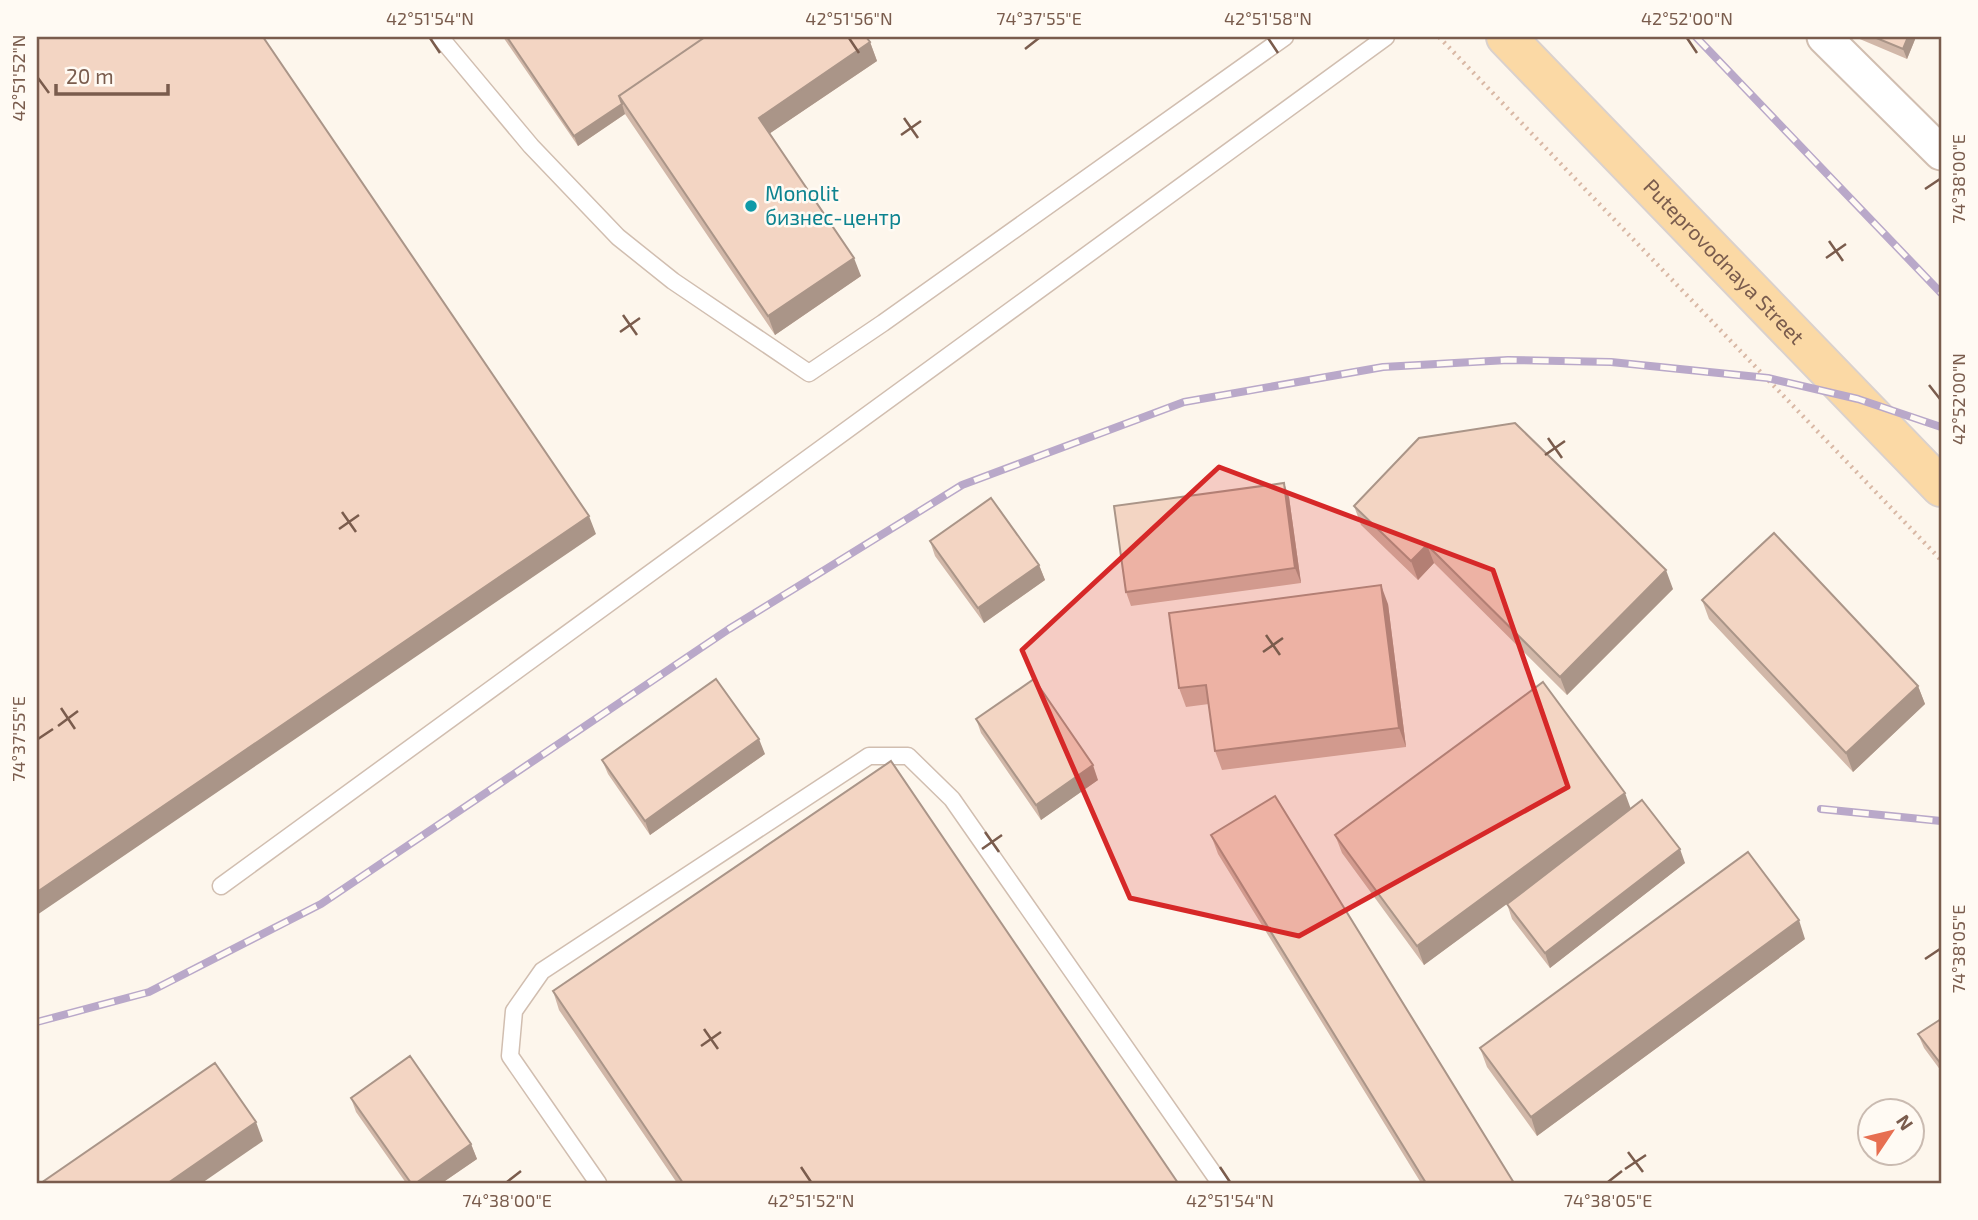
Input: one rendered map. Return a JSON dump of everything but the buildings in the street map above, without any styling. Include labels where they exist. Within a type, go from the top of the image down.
[{"type":"main road","name":"Puteprovodnaya Street","points":[[1506,37],[1941,487]]},
{"type":"street","points":[[1824,37],[1941,153]]},
{"type":"lane","points":[[440,37],[531,146],[618,237],[673,281],[809,373],[883,324],[1285,37]]},
{"type":"lane","points":[[221,886],[1386,37]]},
{"type":"lane","points":[[598,1183],[510,1056],[514,1011],[542,971],[869,756],[908,756],[953,799],[1220,1183]]},
{"type":"path","points":[[1439,37],[1941,560]]},
{"type":"highlighted area","points":[[1219,467],[1493,570],[1568,787],[1299,936],[1130,898],[1022,650]]},
{"type":"railway","points":[[1696,37],[1941,293]]},
{"type":"railway","points":[[37,1022],[149,992],[321,904],[729,629],[962,485],[1184,402],[1383,367],[1508,360],[1611,362],[1768,378],[1858,399],[1941,427]]},
{"type":"railway","points":[[1821,809],[1941,821]]},
{"type":"place","name":"Monolit бизнес-центр","points":[[751,206]]}]
